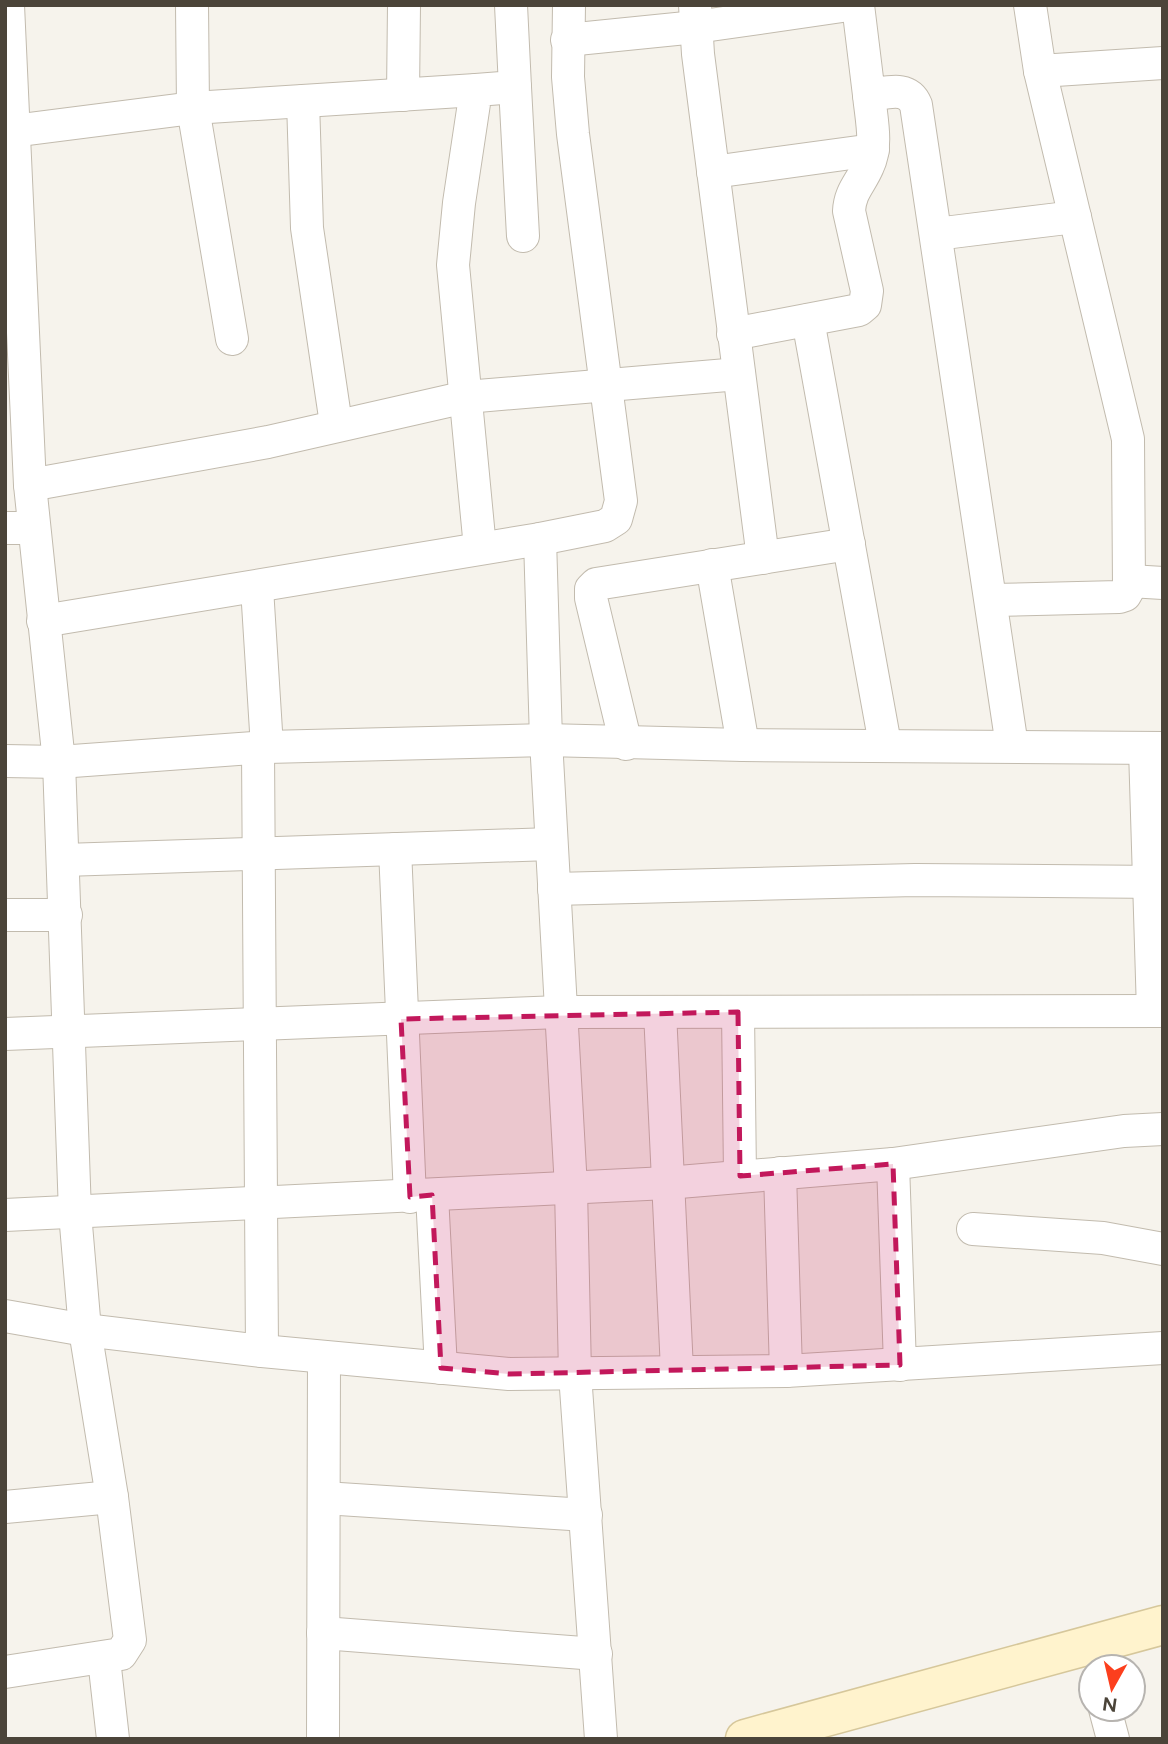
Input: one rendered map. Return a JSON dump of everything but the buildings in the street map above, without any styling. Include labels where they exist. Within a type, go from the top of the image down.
[{"type":"main road","points":[[1098,1653],[1163,1625]]},
{"type":"main road","points":[[745,1739],[1077,1659]]},
{"type":"street","points":[[5,1672],[104,1659],[121,1654],[130,1640],[112,1497],[85,1330],[75,1213],[71,1032],[59,762],[43,621],[19,528],[30,485],[16,392],[8,5]]},
{"type":"street","points":[[192,5],[194,108],[232,339]]},
{"type":"street","points":[[403,95],[404,5]]},
{"type":"street","points":[[511,5],[523,236]]},
{"type":"street","points":[[43,621],[257,588],[540,539],[605,526],[616,519],[620,511],[606,385],[573,134],[567,40],[569,5]]},
{"type":"street","points":[[567,40],[695,16],[849,5]]},
{"type":"street","points":[[733,334],[859,310],[865,305],[867,291],[849,211],[850,198],[869,166],[873,150],[858,5]]},
{"type":"street","points":[[992,600],[1119,597],[1129,592],[1130,581],[1128,439],[1040,71],[1030,5]]},
{"type":"street","points":[[695,16],[763,558]]},
{"type":"street","points":[[1040,71],[1163,63]]},
{"type":"street","points":[[11,133],[194,108],[515,87]]},
{"type":"street","points":[[476,90],[459,202],[453,265],[480,548]]},
{"type":"street","points":[[869,95],[902,92],[914,99],[1012,746]]},
{"type":"street","points":[[303,101],[307,228],[336,424]]},
{"type":"street","points":[[713,172],[873,150]]},
{"type":"street","points":[[936,234],[1075,217]]},
{"type":"street","points":[[808,320],[885,744]]},
{"type":"street","points":[[30,485],[268,442],[336,424],[466,397],[739,374]]},
{"type":"street","points":[[540,539],[546,740],[571,1188],[575,1374],[601,1739]]},
{"type":"street","points":[[626,744],[591,589],[605,582],[849,544]]},
{"type":"street","points":[[712,565],[743,746]]},
{"type":"street","points":[[1130,581],[1163,583]]},
{"type":"street","points":[[257,588],[263,748],[258,853],[262,1351]]},
{"type":"street","points":[[5,761],[59,762],[263,748],[546,740],[743,746],[885,744],[1154,748],[1158,1011],[560,1012],[5,1034]]},
{"type":"street","points":[[64,860],[551,844]]},
{"type":"street","points":[[395,849],[401,1018],[441,1368]]},
{"type":"street","points":[[554,889],[915,880],[1155,882]]},
{"type":"street","points":[[5,915],[66,915]]},
{"type":"street","points":[[660,1012],[677,1370]]},
{"type":"street","points":[[738,1012],[740,1176]]},
{"type":"street","points":[[5,1215],[667,1183],[893,1164],[1097,1135],[1163,1129]]},
{"type":"street","points":[[893,1164],[900,1366]]},
{"type":"street","points":[[780,1173],[786,1371]]},
{"type":"street","points":[[973,1229],[1103,1238],[1163,1249]]},
{"type":"street","points":[[5,1316],[85,1330],[262,1351],[509,1374],[677,1370],[786,1371],[1163,1348]]},
{"type":"street","points":[[323,1739],[324,1357]]},
{"type":"street","points":[[5,1507],[112,1497]]},
{"type":"street","points":[[324,1497],[586,1515]]},
{"type":"street","points":[[323,1633],[596,1654]]},
{"type":"street","points":[[104,1659],[113,1739]]},
{"type":"highlighted area","points":[[738,1012],[740,1176],[893,1164],[900,1365],[509,1374],[441,1368],[432,1195],[410,1197],[401,1019]]}]
